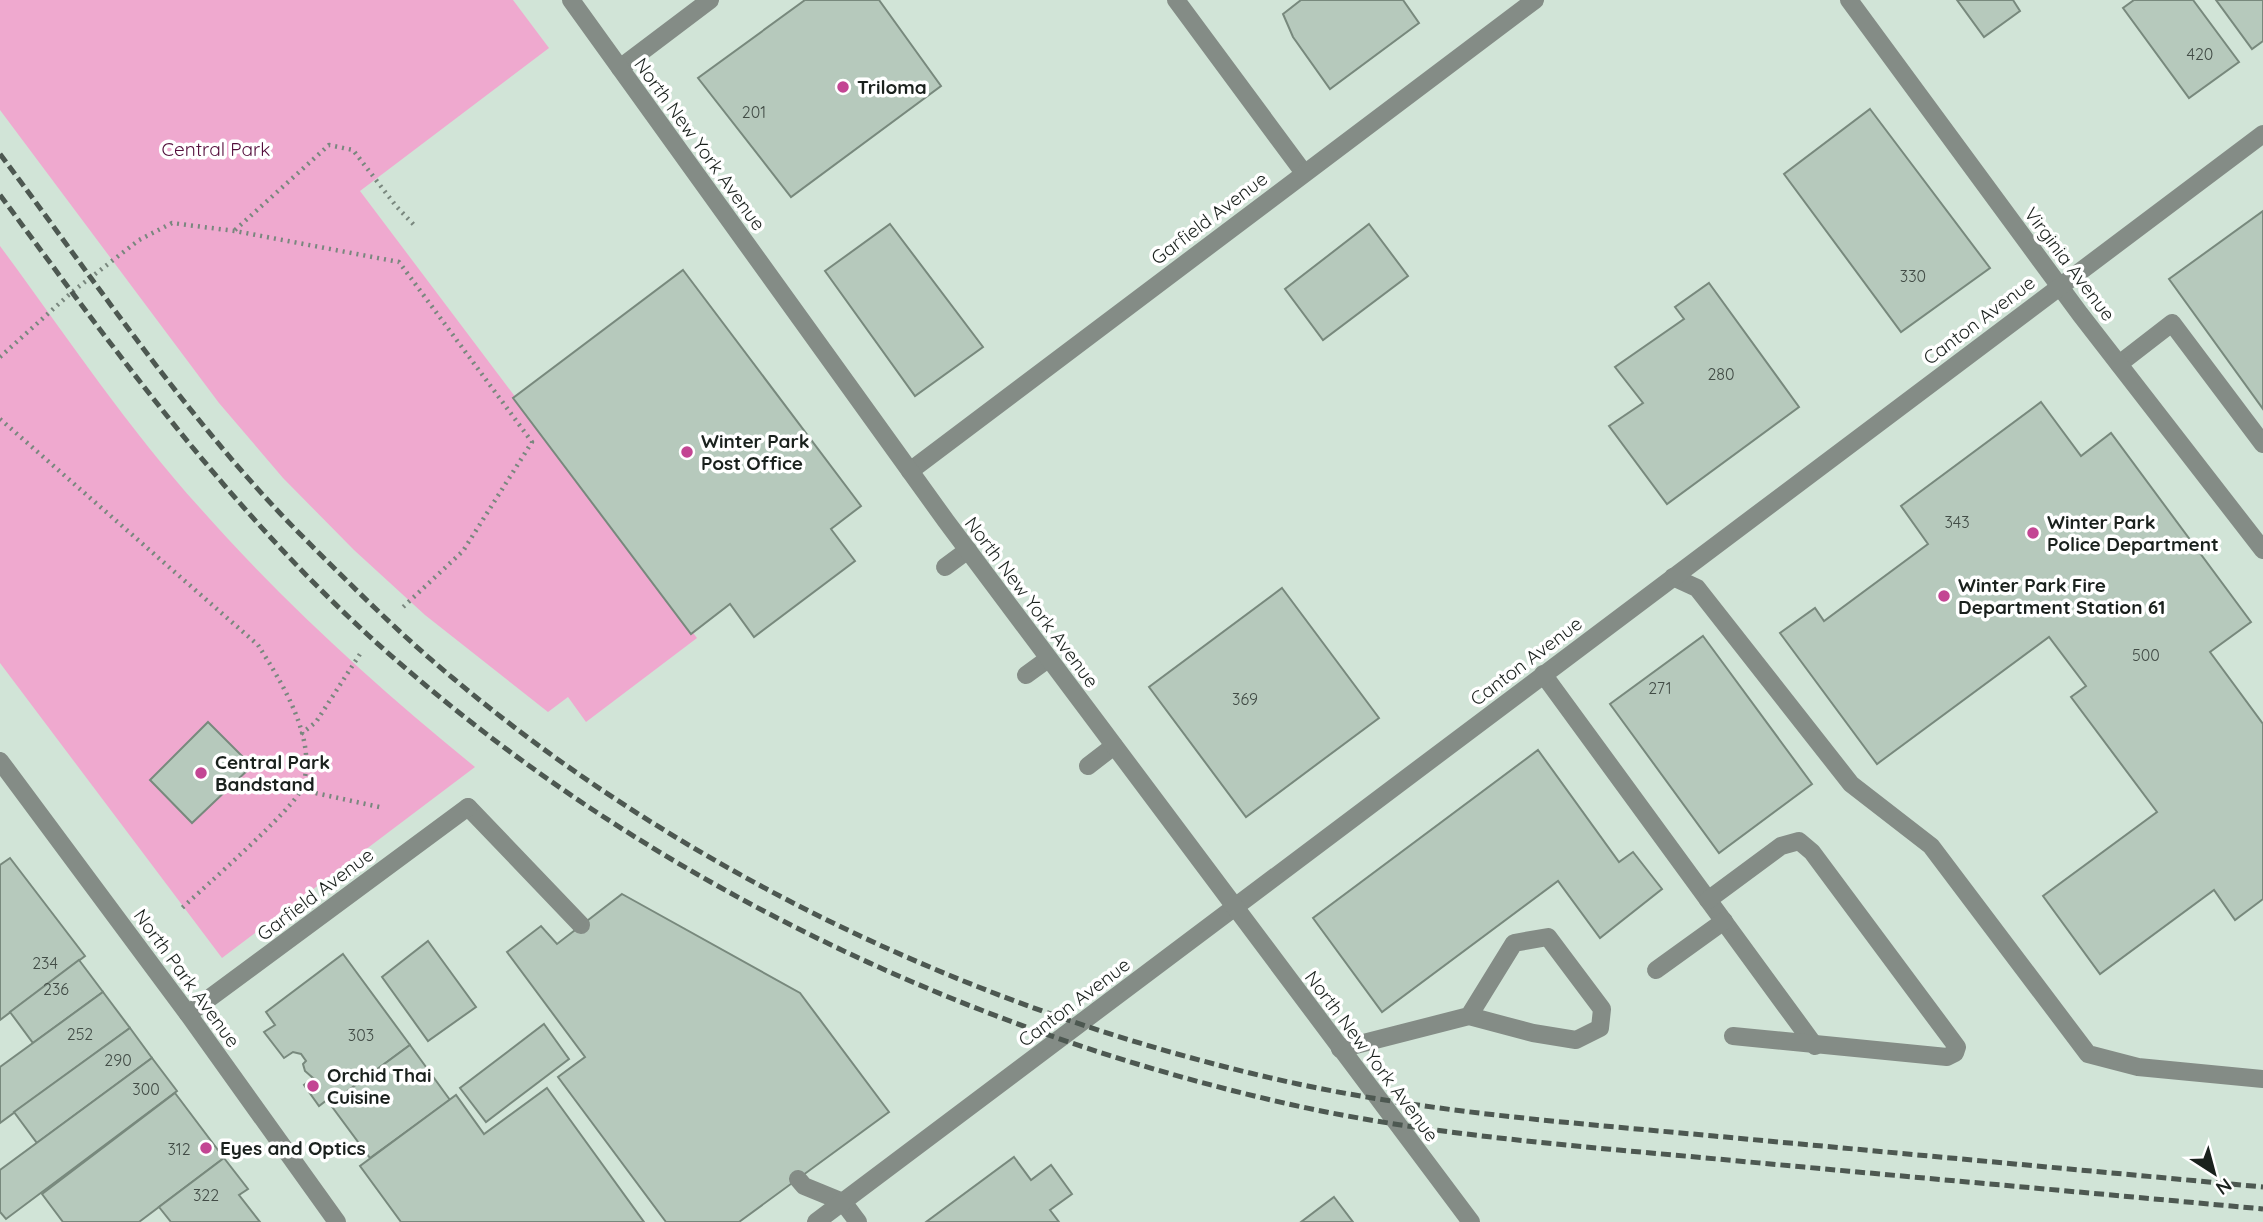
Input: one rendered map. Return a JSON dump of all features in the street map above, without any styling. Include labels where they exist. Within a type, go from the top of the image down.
[{"type":"street","name":"North New York Avenue","points":[[571,0],[1048,659],[1471,1222]]},
{"type":"street","points":[[620,68],[710,0]]},
{"type":"street","points":[[1176,0],[1304,173]]},
{"type":"street","name":"Garfield Avenue","points":[[910,471],[1535,0]]},
{"type":"street","name":"Virginia Avenue","points":[[1849,0],[2059,286],[2263,550]]},
{"type":"street","name":"Canton Avenue","points":[[816,1222],[2263,134]]},
{"type":"street","points":[[2119,364],[2172,323],[2263,444]]},
{"type":"street","points":[[945,568],[968,550]]},
{"type":"street","points":[[1673,577],[1698,588],[1851,784],[1931,846],[2088,1054],[2138,1067],[2263,1079]]},
{"type":"street","points":[[1026,675],[1048,659]]},
{"type":"street","points":[[1543,674],[1815,1046]]},
{"type":"street","points":[[1088,766],[1114,746]]},
{"type":"street","name":"North Park Avenue","points":[[0,761],[188,1014],[337,1222]]},
{"type":"street","name":"Garfield Avenue","points":[[188,1014],[468,807],[581,925]]},
{"type":"street","points":[[1708,900],[1782,846],[1799,841],[1812,852],[1957,1047],[1955,1053],[1947,1057],[1733,1036]]},
{"type":"street","points":[[1656,970],[1724,921]]},
{"type":"street","points":[[1340,1049],[1469,1016],[1533,1033],[1576,1040],[1600,1028],[1602,1009],[1548,937],[1514,943],[1469,1016]]},
{"type":"street","points":[[798,1179],[804,1186],[843,1202],[858,1222]]},
{"type":"path","points":[[234,230],[329,145],[353,150],[415,226]]},
{"type":"path","points":[[0,357],[72,292],[139,240],[172,223],[234,230],[399,262],[532,442],[463,551],[401,609]]},
{"type":"path","points":[[0,419],[258,645],[288,692],[306,752],[302,790],[181,909]]},
{"type":"path","points":[[301,734],[316,722],[360,654]]},
{"type":"path","points":[[302,790],[384,808]]},
{"type":"green space","name":"Central Park","points":[[0,0],[513,0],[549,48],[360,191],[697,638],[586,722],[568,697],[548,712],[425,615],[354,550],[283,478],[219,403],[0,110]]},
{"type":"green space","points":[[0,246],[147,445],[232,543],[332,643],[475,767],[222,958],[0,663]]},
{"type":"building","points":[[805,0],[879,0],[941,86],[791,197],[698,78]]},
{"type":"building","points":[[1301,0],[1403,0],[1419,23],[1330,89],[1293,37],[1283,14]]},
{"type":"building","points":[[1957,0],[2013,0],[2020,11],[1984,37]]},
{"type":"building","points":[[2134,0],[2193,0],[2239,62],[2189,98],[2123,8]]},
{"type":"building","points":[[2216,0],[2263,0],[2263,41],[2252,49]]},
{"type":"building","points":[[1870,109],[1990,268],[1901,332],[1784,174]]},
{"type":"building","points":[[2263,211],[2263,409],[2169,279]]},
{"type":"building","points":[[890,224],[983,347],[915,396],[825,271]]},
{"type":"building","points":[[1369,224],[1408,276],[1323,340],[1285,289]]},
{"type":"building","name":"Winter Park Post Office","points":[[683,270],[861,506],[831,529],[855,561],[754,637],[730,604],[691,634],[513,398]]},
{"type":"building","points":[[1709,283],[1799,407],[1667,504],[1609,426],[1643,403],[1615,367],[1684,319],[1675,307]]},
{"type":"building","points":[[2041,402],[2081,456],[2111,433],[2251,622],[2210,652],[2263,724],[2263,899],[2235,920],[2214,890],[2100,974],[2043,896],[2157,812],[2071,697],[2086,686],[2049,637],[1877,764],[1780,633],[1815,608],[1824,621],[1928,544],[1901,506]]},
{"type":"building","points":[[1282,588],[1379,718],[1246,817],[1149,687]]},
{"type":"building","points":[[1703,636],[1812,784],[1719,853],[1610,704]]},
{"type":"building","name":"Central Park Bandstand","points":[[208,722],[252,766],[192,823],[150,780]]},
{"type":"building","points":[[1538,750],[1619,862],[1633,852],[1662,889],[1600,938],[1558,881],[1382,1012],[1313,918]]},
{"type":"building","points":[[10,858],[85,956],[0,1020],[0,865]]},
{"type":"building","points":[[622,894],[800,993],[889,1112],[739,1222],[666,1222],[558,1077],[585,1057],[507,952],[541,926],[557,944]]},
{"type":"building","points":[[428,941],[476,1007],[428,1041],[382,977]]},
{"type":"building","points":[[343,954],[410,1045],[330,1104],[327,1100],[319,1106],[304,1085],[313,1078],[305,1071],[303,1064],[306,1061],[301,1054],[293,1052],[284,1058],[264,1032],[275,1025],[266,1012]]},
{"type":"building","points":[[79,960],[103,992],[33,1043],[10,1012]]},
{"type":"building","points":[[103,992],[130,1028],[0,1123],[0,1067]]},
{"type":"building","points":[[544,1024],[569,1059],[486,1122],[460,1088]]},
{"type":"building","points":[[130,1028],[152,1058],[37,1143],[14,1112]]},
{"type":"building","points":[[410,1045],[450,1100],[370,1158],[330,1104]]},
{"type":"building","points":[[152,1058],[177,1091],[6,1219],[0,1212],[0,1170]]},
{"type":"building","points":[[547,1088],[644,1222],[401,1222],[360,1166],[456,1095],[484,1134]]},
{"type":"building","points":[[175,1093],[224,1158],[139,1222],[63,1222],[42,1194]]},
{"type":"building","points":[[1014,1157],[1031,1180],[1051,1165],[1072,1194],[1050,1210],[1059,1222],[926,1222]]},
{"type":"building","points":[[224,1158],[248,1189],[239,1195],[260,1222],[171,1222],[159,1207]]},
{"type":"building","points":[[1334,1197],[1353,1222],[1301,1222]]},
{"type":"railway","points":[[0,154],[148,355],[226,452],[310,544],[398,630],[454,679],[546,751],[644,817],[746,878],[851,932],[960,980],[1071,1021],[1184,1056],[1349,1094],[1453,1110],[1557,1121],[2263,1187]]},
{"type":"railway","points":[[0,195],[129,368],[219,479],[316,585],[368,635],[469,720],[576,798],[688,869],[804,932],[925,987],[1048,1035],[1174,1075],[1302,1107],[1405,1126],[1560,1144],[2263,1209]]},
{"type":"place","name":"Triloma","points":[[843,87]]},
{"type":"place","name":"Winter Park Post Office","points":[[687,452]]},
{"type":"place","name":"Winter Park Police Department","points":[[2033,533]]},
{"type":"place","name":"Winter Park Fire Department Station 61","points":[[1944,596]]},
{"type":"place","name":"Central Park Bandstand","points":[[201,773]]},
{"type":"place","name":"Orchid Thai Cuisine","points":[[313,1086]]},
{"type":"place","name":"Eyes and Optics","points":[[206,1148]]}]
